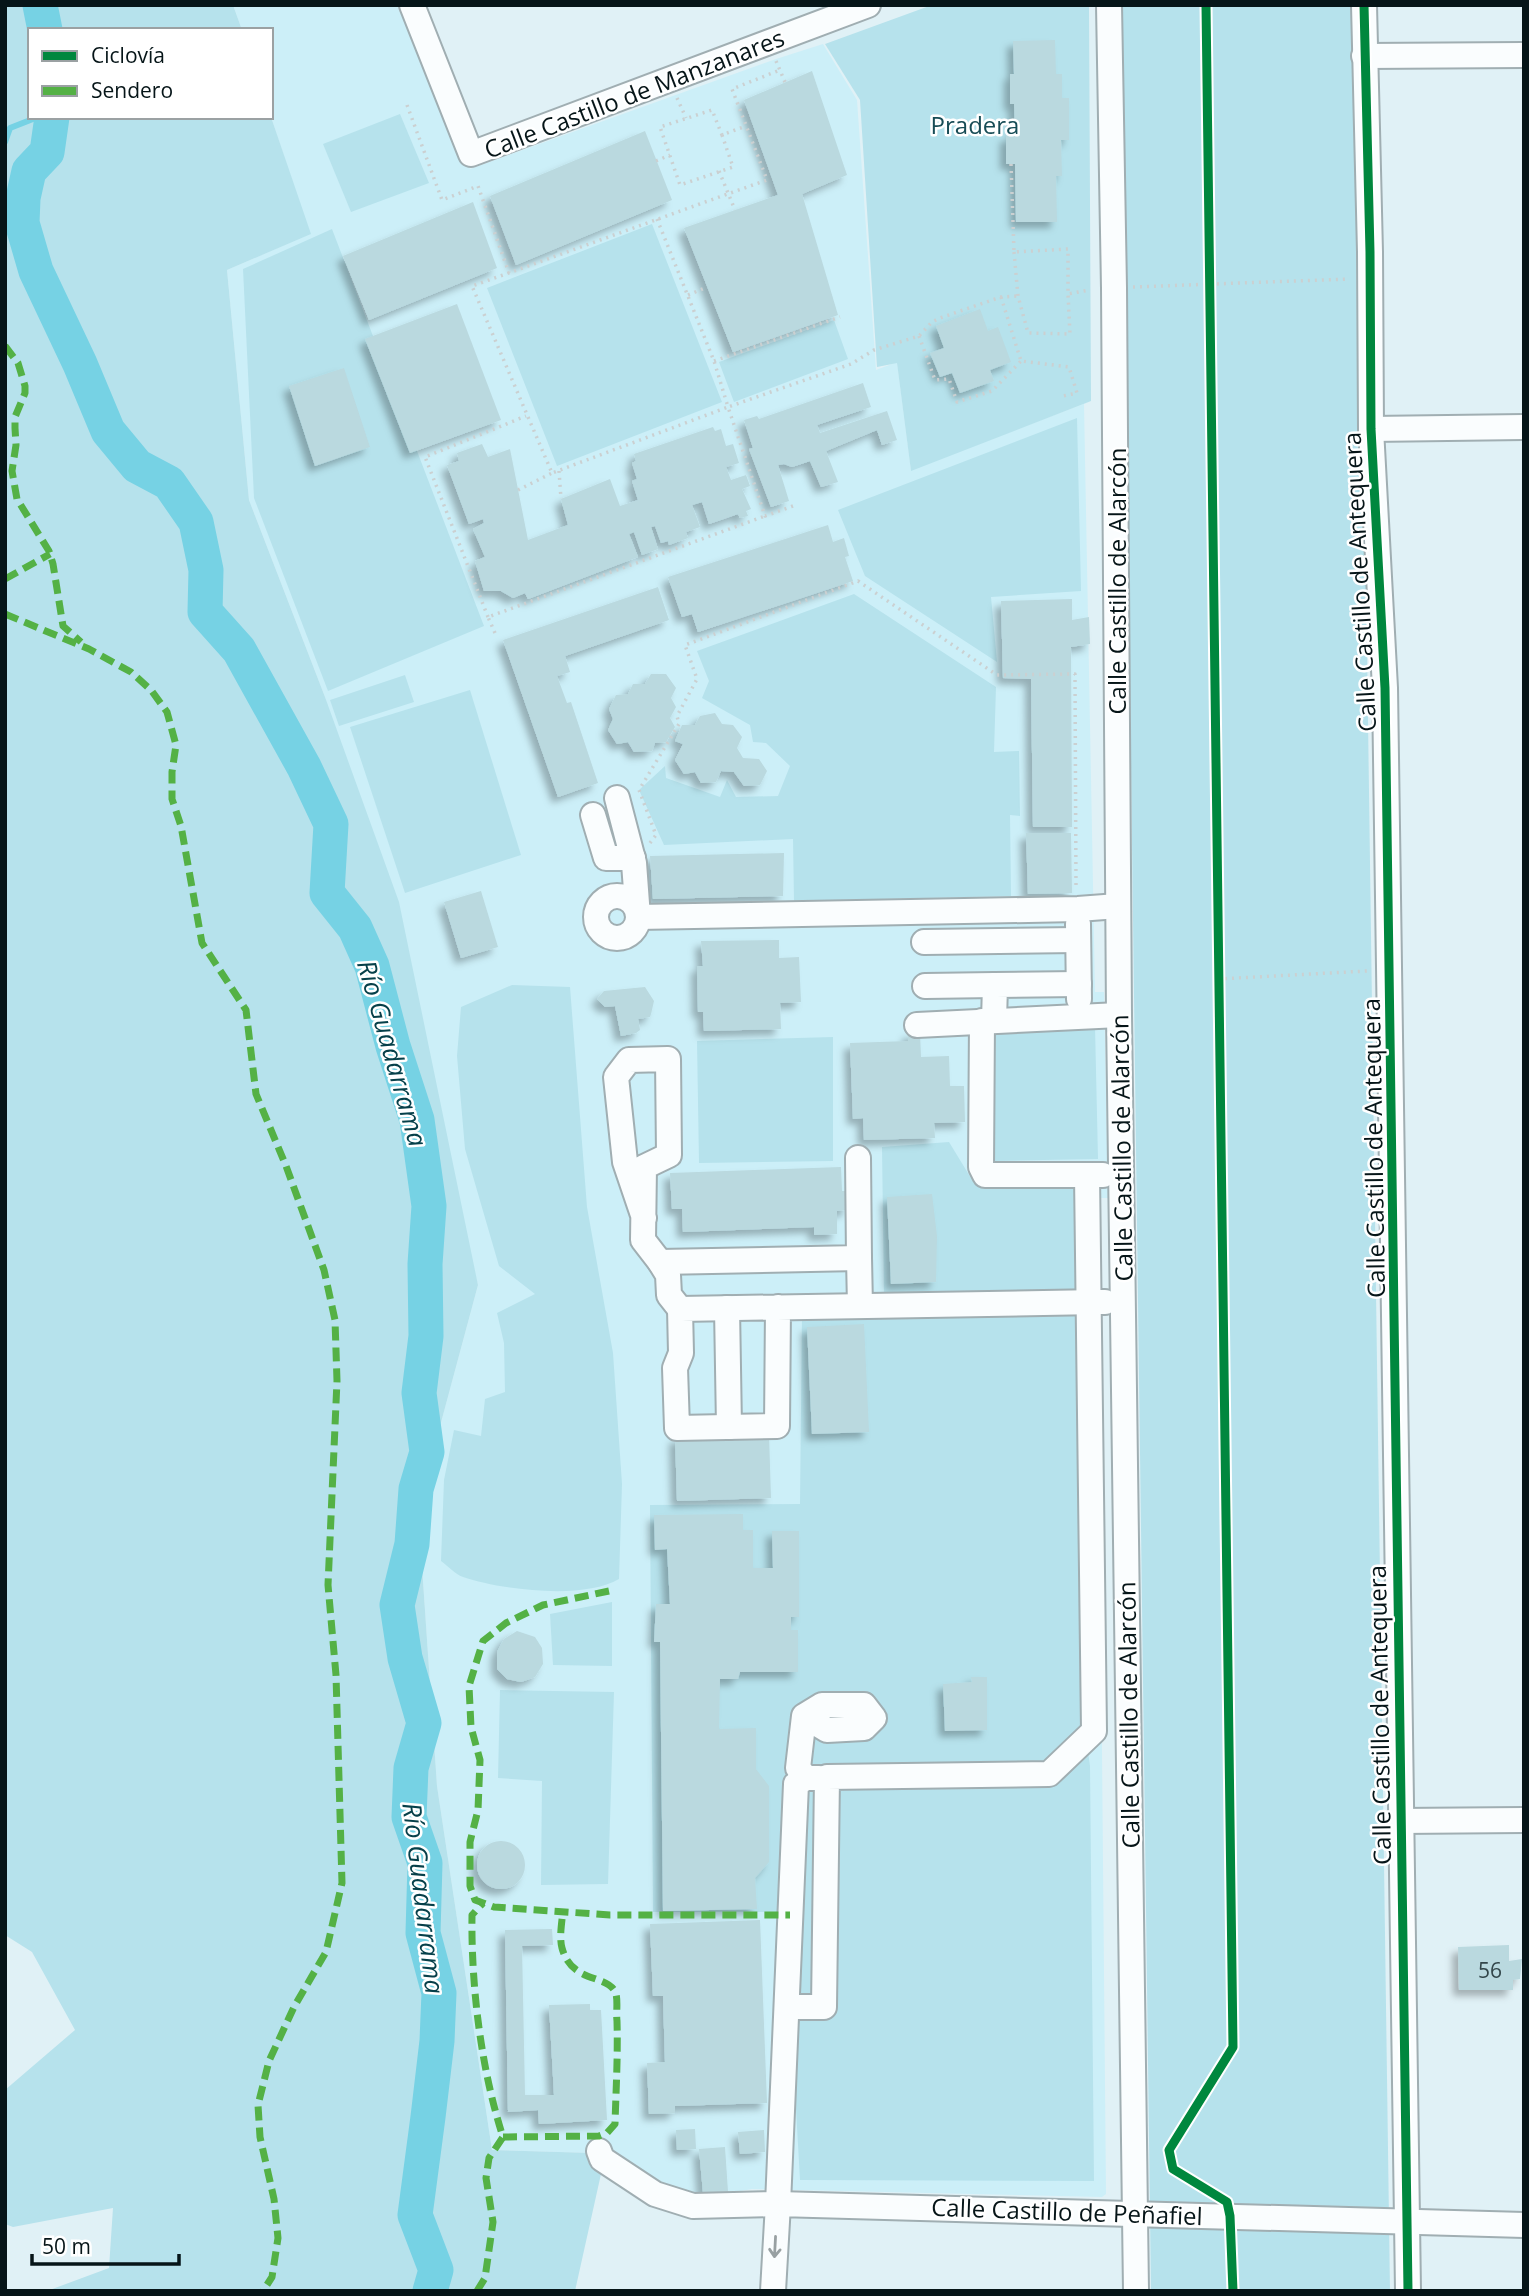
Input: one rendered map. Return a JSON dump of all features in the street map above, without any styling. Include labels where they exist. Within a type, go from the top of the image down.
[{"type":"street","name":"Calle Castillo de Manzanares","points":[[412,5],[471,154],[868,5]]},
{"type":"street","name":"Calle Castillo de Alarcón","points":[[1109,5],[1101,289],[1118,906],[1136,2291]]},
{"type":"street","name":"Calle Castillo de Antequera","points":[[1364,5],[1371,429],[1385,688],[1399,1821],[1408,2291]]},
{"type":"street","points":[[1364,56],[1524,55]]},
{"type":"street","points":[[1371,429],[1524,427]]},
{"type":"street","points":[[617,798],[641,851],[639,917],[1118,906]]},
{"type":"street","points":[[593,815],[606,858],[641,851]]},
{"type":"street","points":[[1078,909],[1079,1018]]},
{"type":"street","points":[[924,942],[1078,940]]},
{"type":"street","points":[[925,986],[1079,984]]},
{"type":"street","points":[[995,985],[988,1021],[981,1167],[985,1175],[1121,1174]]},
{"type":"street","points":[[917,1025],[1119,1015]]},
{"type":"street","points":[[644,1218],[625,1162],[616,1077],[629,1060],[668,1059],[669,1154],[644,1167],[644,1218],[643,1240],[668,1275],[668,1295],[680,1309],[681,1353],[675,1367],[677,1428],[777,1426],[778,1307]]},
{"type":"street","points":[[858,1158],[860,1306]]},
{"type":"street","points":[[773,2291],[796,1784],[816,1778],[1049,1774],[1094,1731],[1087,1175]]},
{"type":"street","points":[[660,1262],[859,1258]]},
{"type":"street","points":[[680,1309],[1123,1302]]},
{"type":"street","points":[[727,1308],[729,1427]]},
{"type":"street","points":[[804,1716],[798,1768],[816,1778]]},
{"type":"street","points":[[787,2007],[824,2007],[816,1778]]},
{"type":"street","points":[[1399,1821],[1524,1820]]},
{"type":"street","name":"Calle Castillo de Peñafiel","points":[[599,2151],[602,2159],[655,2194],[693,2206],[778,2204],[1524,2225]]},
{"type":"path","points":[[1206,5],[1233,2047],[1169,2150],[1173,2169],[1227,2202],[1233,2291]]},
{"type":"path","points":[[776,59],[785,82]]},
{"type":"path","points":[[552,474],[472,286],[767,180],[732,89],[780,70]]},
{"type":"path","points":[[676,95],[686,118]]},
{"type":"path","points":[[407,105],[442,200],[478,186],[509,273]]},
{"type":"path","points":[[712,110],[722,135],[733,167],[680,185],[660,127],[712,110]]},
{"type":"path","points":[[722,135],[746,126]]},
{"type":"path","points":[[1010,129],[1011,135]]},
{"type":"path","points":[[656,160],[670,155]]},
{"type":"path","points":[[1011,164],[1014,252],[1018,296],[1028,333],[1070,334],[1068,249],[1014,252]]},
{"type":"path","points":[[719,171],[735,210]]},
{"type":"path","points":[[657,219],[714,362],[765,516]]},
{"type":"path","points":[[1068,294],[1101,289],[1210,283],[1370,278]]},
{"type":"path","points":[[688,295],[707,287]]},
{"type":"path","points":[[518,490],[559,471],[851,363],[874,350],[919,336],[932,322],[940,318],[1000,297],[1018,296]]},
{"type":"path","points":[[1000,297],[1021,361]]},
{"type":"path","points":[[714,362],[840,317]]},
{"type":"path","points":[[919,336],[935,380],[949,379],[957,402],[992,391],[1021,361]]},
{"type":"path","points":[[1021,361],[1069,367],[1077,393],[1063,396]]},
{"type":"path","points":[[495,633],[425,457],[527,416]]},
{"type":"path","points":[[559,471],[561,499]]},
{"type":"path","points":[[488,617],[793,506]]},
{"type":"path","points":[[641,851],[656,835],[639,790],[679,724],[677,716],[697,679],[685,645],[858,581],[997,675],[1075,674],[1078,909]]},
{"type":"path","points":[[1219,979],[1390,970]]},
{"type":"shaded area","points":[[233,5],[397,5],[470,169],[823,44],[857,100],[876,370],[897,362],[911,470],[1091,401],[1084,404],[1095,992],[1104,992],[1108,1198],[1097,1198],[1106,2194],[1102,2197],[752,2189],[735,2192],[732,2198],[699,2199],[695,2194],[677,2191],[592,2153],[492,2150],[437,1786],[418,1508],[478,1285],[325,697],[249,500],[227,270],[310,234],[272,119],[273,28],[241,28]]},
{"type":"green space","points":[[5,5],[233,5],[241,28],[28,28],[28,119],[272,119],[311,234],[227,270],[249,500],[325,697],[399,902],[478,1285],[418,1508],[437,1786],[492,2150],[592,2153],[607,2147],[575,2291],[47,2291],[109,2268],[113,2208],[13,2227],[5,2224],[5,2090],[75,2030],[32,1952],[5,1935]]},
{"type":"green space","name":"Pradera","points":[[932,5],[1089,5],[1091,401],[911,471],[897,363],[877,367],[860,100],[825,44]]},
{"type":"green space","points":[[1121,5],[1358,5],[1390,2291],[1151,2291]]},
{"type":"green space","points":[[400,114],[429,183],[351,212],[323,144]]},
{"type":"green space","points":[[652,224],[722,402],[557,466],[487,288]]},
{"type":"green space","points":[[332,229],[484,626],[328,691],[254,498],[243,269]]},
{"type":"green space","points":[[834,320],[848,359],[734,402],[719,362]]},
{"type":"green space","points":[[1077,418],[1081,591],[991,597],[997,662],[865,576],[838,510]]},
{"type":"green space","points":[[854,594],[996,687],[994,752],[1019,751],[1020,816],[1010,815],[1011,896],[794,901],[793,839],[664,845],[639,790],[665,766],[666,778],[720,797],[727,780],[736,797],[778,796],[790,766],[766,743],[753,742],[750,725],[702,698],[709,681],[697,651]]},
{"type":"green space","points":[[405,675],[414,702],[339,726],[330,700]]},
{"type":"green space","points":[[470,690],[521,855],[405,893],[350,727]]},
{"type":"green space","points":[[512,985],[570,987],[587,1207],[613,1353],[622,1484],[619,1579],[585,1589],[542,1591],[498,1586],[463,1577],[441,1561],[444,1480],[454,1430],[481,1436],[485,1399],[505,1392],[504,1343],[497,1313],[535,1294],[499,1266],[465,1149],[457,1056],[461,1007]]},
{"type":"green space","points":[[1095,1026],[1098,1159],[995,1161],[989,1157],[993,1030]]},
{"type":"green space","points":[[833,1037],[833,1161],[699,1163],[697,1041]]},
{"type":"green space","points":[[949,1142],[974,1183],[1080,1183],[1078,1293],[884,1295],[882,1147]]},
{"type":"green space","points":[[1082,1311],[1085,1730],[1090,1766],[1094,2181],[800,2180],[793,2056],[796,1912],[653,1912],[650,1505],[800,1504],[802,1313]]},
{"type":"green space","points":[[612,1602],[612,1666],[553,1665],[550,1614]]},
{"type":"green space","points":[[500,1690],[614,1692],[608,1884],[541,1885],[542,1781],[498,1778]]},
{"type":"building","points":[[1055,40],[1056,74],[1062,74],[1062,98],[1069,98],[1069,140],[1061,140],[1062,176],[1056,176],[1057,222],[1016,222],[1015,164],[1006,164],[1006,136],[1015,135],[1014,104],[1010,104],[1010,74],[1014,74],[1013,41]]},
{"type":"building","points":[[812,71],[847,175],[802,194],[838,315],[733,352],[684,228],[778,195],[744,100]]},
{"type":"building","points":[[645,131],[672,200],[516,265],[490,196]]},
{"type":"building","points":[[473,202],[497,268],[369,320],[343,256]]},
{"type":"building","points":[[457,304],[501,420],[410,453],[365,339]]},
{"type":"building","points":[[980,309],[988,331],[998,327],[1011,362],[990,370],[994,381],[960,393],[952,373],[940,377],[930,353],[944,348],[936,326]]},
{"type":"building","points":[[344,368],[370,447],[315,466],[289,386]]},
{"type":"building","points":[[863,383],[871,407],[817,425],[820,433],[887,411],[897,440],[882,445],[877,430],[826,451],[838,482],[821,487],[810,461],[792,467],[778,465],[789,501],[771,507],[749,449],[753,448],[744,420],[757,416],[759,419]]},
{"type":"building","points":[[713,427],[715,431],[721,429],[726,446],[733,444],[739,463],[726,467],[731,480],[746,475],[750,486],[742,489],[751,509],[746,511],[748,516],[740,518],[738,514],[709,524],[702,502],[692,505],[700,527],[686,532],[688,538],[669,545],[668,541],[661,543],[655,526],[651,527],[658,549],[642,555],[634,532],[629,534],[638,557],[528,599],[525,593],[513,598],[501,591],[484,591],[475,561],[485,557],[473,529],[484,523],[483,519],[469,524],[447,465],[459,461],[457,453],[482,444],[488,457],[510,449],[528,540],[568,525],[561,499],[610,479],[620,506],[638,500],[632,481],[637,479],[632,463],[636,461],[634,454]]},
{"type":"building","points":[[828,525],[833,542],[844,538],[849,556],[845,557],[853,581],[698,632],[692,614],[682,617],[668,577]]},
{"type":"building","points":[[658,587],[669,620],[565,656],[570,672],[557,676],[567,703],[571,702],[598,783],[558,797],[503,640]]},
{"type":"building","points":[[1072,599],[1072,620],[1089,617],[1090,644],[1071,647],[1072,827],[1033,827],[1031,679],[1003,678],[1001,601]]},
{"type":"building","points":[[651,674],[666,674],[676,688],[671,698],[676,707],[670,718],[675,727],[666,742],[655,743],[652,751],[634,752],[628,742],[617,744],[608,730],[613,719],[609,709],[616,695],[628,694],[633,684],[645,684]]},
{"type":"building","points":[[715,713],[722,724],[733,725],[742,737],[737,748],[743,758],[759,759],[767,771],[760,785],[744,786],[734,772],[721,771],[716,782],[701,783],[695,772],[684,774],[675,760],[683,744],[675,741],[682,725],[695,725],[700,716]]},
{"type":"building","points":[[1026,833],[1071,833],[1072,893],[1028,894]]},
{"type":"building","points":[[784,853],[783,896],[653,899],[650,856]]},
{"type":"building","points":[[481,891],[498,947],[461,958],[444,902]]},
{"type":"building","points":[[779,940],[779,958],[799,957],[801,1002],[780,1003],[781,1029],[704,1031],[703,1012],[698,1012],[697,966],[703,966],[701,941]]},
{"type":"building","points":[[645,987],[654,1001],[650,1017],[638,1019],[640,1030],[636,1033],[621,1036],[615,1006],[605,1007],[597,999],[604,991]]},
{"type":"building","points":[[908,1033],[920,1033],[921,1057],[949,1056],[950,1086],[964,1086],[965,1122],[934,1123],[935,1138],[864,1140],[863,1118],[853,1119],[850,1043],[908,1041]]},
{"type":"building","points":[[841,1167],[842,1191],[848,1191],[848,1210],[837,1211],[837,1234],[814,1235],[814,1227],[683,1232],[682,1209],[672,1209],[670,1173]]},
{"type":"building","points":[[932,1194],[937,1236],[936,1282],[891,1284],[887,1197]]},
{"type":"building","points":[[864,1324],[869,1432],[812,1434],[807,1327]]},
{"type":"building","points":[[769,1435],[771,1498],[677,1501],[675,1437]]},
{"type":"building","points":[[743,1514],[743,1530],[753,1530],[753,1568],[773,1568],[772,1531],[799,1531],[799,1617],[791,1617],[791,1630],[798,1630],[798,1672],[740,1672],[738,1679],[720,1679],[719,1729],[756,1728],[756,1769],[769,1786],[769,1862],[755,1878],[757,1909],[663,1911],[660,1642],[654,1642],[656,1604],[670,1604],[667,1549],[655,1550],[654,1515]]},
{"type":"building","points":[[517,1631],[535,1637],[542,1648],[543,1664],[535,1677],[521,1682],[507,1679],[497,1669],[497,1652],[504,1639]]},
{"type":"building","points":[[971,1677],[987,1677],[987,1730],[945,1731],[943,1684],[972,1682]]},
{"type":"building","points":[[501,1841],[518,1848],[525,1865],[518,1882],[501,1889],[484,1882],[477,1865],[484,1848]]},
{"type":"building","points":[[760,1920],[767,2103],[675,2106],[675,2113],[649,2114],[647,2063],[665,2062],[663,1996],[653,1996],[650,1924]]},
{"type":"building","points":[[552,1929],[553,1945],[522,1946],[525,2095],[554,2095],[549,2005],[590,2004],[590,2010],[601,2010],[607,2120],[539,2124],[538,2110],[508,2112],[505,1930]]},
{"type":"building","points":[[1509,1945],[1509,1961],[1522,1959],[1520,1979],[1513,1980],[1513,1990],[1459,1990],[1458,1947]]},
{"type":"building","points":[[695,2129],[696,2149],[677,2150],[676,2130]]},
{"type":"building","points":[[764,2130],[765,2152],[740,2154],[738,2132]]},
{"type":"building","points":[[725,2147],[728,2192],[703,2193],[699,2149]]},
{"type":"waterway","name":"Río Guadarrama","points":[[40,5],[45,28]]},
{"type":"waterway","points":[[5,142],[10,128],[33,119]]},
{"type":"waterway","name":"Río Guadarrama","points":[[52,119],[47,152],[29,171],[23,198],[22,223],[36,271],[108,431],[137,466],[169,483],[196,522],[206,570],[205,612],[239,650],[304,767],[331,824],[327,893],[355,928],[372,966],[393,1046],[417,1120],[429,1206],[425,1264],[426,1336],[419,1393],[427,1452],[416,1489],[412,1544],[397,1605],[405,1658],[424,1723],[411,1768],[409,1817],[425,1863],[423,1933],[439,1993],[437,2041],[415,2215],[436,2270],[430,2291]]},
{"type":"marked path","points":[[5,346],[18,363],[25,386],[25,393],[15,417],[16,445],[12,471],[17,499],[49,551],[63,626],[81,642]]},
{"type":"marked path","points":[[5,579],[50,554]]},
{"type":"marked path","points":[[5,614],[89,649],[131,672],[151,690],[167,712],[176,745],[172,799],[181,826],[202,943],[246,1010],[256,1094],[324,1270],[335,1320],[337,1381],[328,1585],[336,1675],[342,1883],[326,1952],[294,2007],[269,2061],[258,2105],[260,2137],[274,2199],[278,2238],[272,2277],[263,2291]]},
{"type":"marked path","points":[[609,1591],[543,1605],[506,1623],[483,1641],[469,1686],[471,1727],[480,1760],[478,1810],[470,1842],[470,1886],[475,1900],[494,1907],[610,1915],[790,1915]]},
{"type":"marked path","points":[[477,2291],[485,2278],[493,2222],[486,2178],[489,2158],[503,2137],[483,2056],[473,1970],[472,1915],[483,1903]]},
{"type":"marked path","points":[[503,2137],[599,2136],[607,2133],[615,2124],[616,1994],[606,1983],[582,1973],[567,1960],[561,1939],[563,1910]]},
{"type":"cycle path","points":[[1206,5],[1233,2047],[1169,2150],[1173,2169],[1227,2202],[1233,2291]]},
{"type":"cycle path","points":[[1364,5],[1371,429],[1385,688],[1408,2291]]}]
